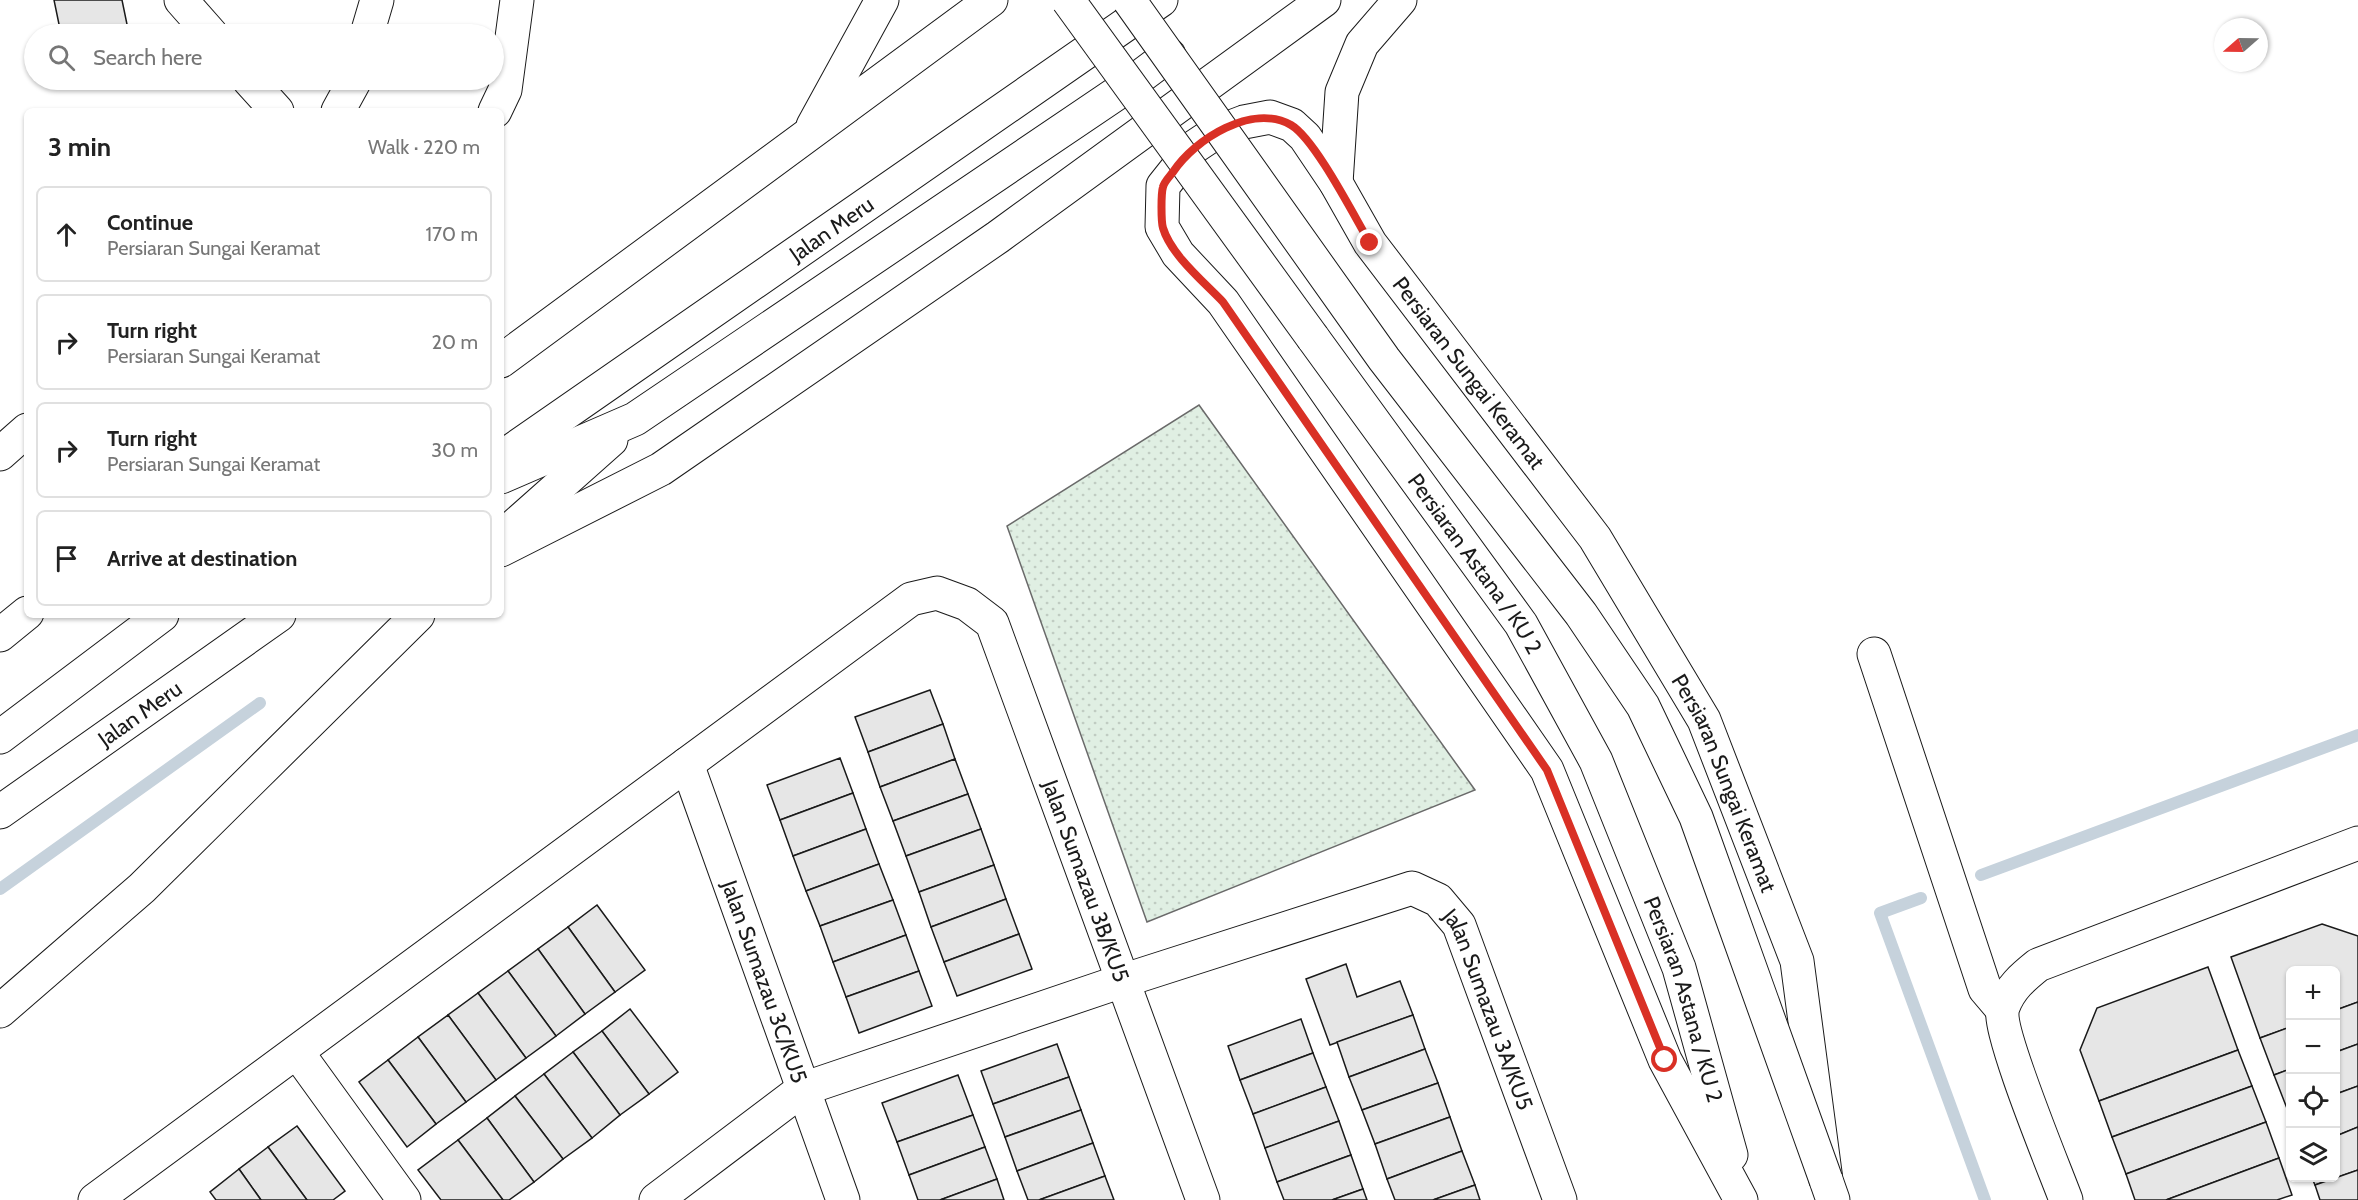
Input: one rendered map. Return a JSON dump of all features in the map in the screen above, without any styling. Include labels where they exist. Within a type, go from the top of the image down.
[{"type":"main road","points":[[181,0],[201,24]]},
{"type":"main road","points":[[370,24],[376,0]]},
{"type":"main road","points":[[496,108],[505,90],[517,0]]},
{"type":"main road","points":[[807,135],[882,0]]},
{"type":"main road","points":[[504,359],[991,0]]},
{"type":"main road","name":"Persiaran Astana / KU 2","points":[[1068,0],[1521,624],[1596,761],[1679,968],[1742,1200]]},
{"type":"main road","points":[[1129,0],[1384,359],[1581,614],[1643,706],[1696,817],[1830,1190]]},
{"type":"main road","name":"Jalan Meru","points":[[504,456],[1161,0]]},
{"type":"main road","points":[[504,548],[661,469],[998,237],[1324,0]]},
{"type":"main road","points":[[1336,183],[1342,92],[1362,44],[1400,0]]},
{"type":"main road","name":"Jalan Meru","points":[[504,476],[635,419],[1129,85],[1168,55]]},
{"type":"main road","points":[[258,90],[274,108]]},
{"type":"main road","points":[[340,108],[350,90]]},
{"type":"main road","name":"Persiaran Sungai Keramat","points":[[1742,1200],[1665,1060],[1547,770],[1223,302],[1178,254],[1162,227],[1163,186],[1194,147],[1215,133],[1244,122],[1270,117],[1292,125],[1305,137],[1336,183],[1370,243],[1595,538],[1704,720],[1797,962],[1830,1190]]},
{"type":"main road","points":[[504,534],[635,419]]},
{"type":"main road","points":[[0,454],[24,433]]},
{"type":"main road","name":"Jalan Sumazau 3B/KU5","points":[[687,764],[911,599],[937,593],[967,604],[992,623],[1203,1200]]},
{"type":"main road","points":[[0,636],[24,616]]},
{"type":"main road","points":[[0,737],[158,618]]},
{"type":"main road","name":"Jalan Meru","points":[[0,812],[275,618]]},
{"type":"main road","points":[[0,1011],[142,888],[415,618]]},
{"type":"main road","points":[[1874,654],[1985,989],[2002,1009],[2011,1054],[2066,1200]]},
{"type":"main road","points":[[95,1200],[687,764]]},
{"type":"main road","name":"Jalan Sumazau 3C/KU5","points":[[687,764],[843,1200]]},
{"type":"main road","points":[[2002,1009],[2016,982],[2038,965],[2358,843]]},
{"type":"main road","name":"Jalan Sumazau 3A/KU5","points":[[656,1200],[803,1089],[1122,981],[1412,888],[1438,900],[1459,925],[1560,1200]]},
{"type":"main road","points":[[297,1052],[404,1200]]},
{"type":"green space","points":[[1199,405],[1475,790],[1147,922],[1007,526]]},
{"type":"building","points":[[54,0],[122,0],[127,24],[59,24]]},
{"type":"building","points":[[930,690],[943,724],[868,752],[855,717]]},
{"type":"building","points":[[943,724],[955,759],[880,787],[868,752]]},
{"type":"building","points":[[840,758],[853,793],[780,820],[767,785]]},
{"type":"building","points":[[955,759],[968,794],[893,821],[880,787]]},
{"type":"building","points":[[853,793],[866,829],[793,856],[780,820]]},
{"type":"building","points":[[968,794],[981,829],[906,856],[893,821]]},
{"type":"building","points":[[866,829],[879,864],[806,891],[793,856]]},
{"type":"building","points":[[981,829],[994,865],[919,892],[906,856]]},
{"type":"building","points":[[879,864],[893,900],[820,926],[806,891]]},
{"type":"building","points":[[994,865],[1006,899],[931,927],[919,892]]},
{"type":"building","points":[[1006,899],[1019,934],[944,962],[931,927]]},
{"type":"building","points":[[893,900],[906,935],[833,962],[820,926]]},
{"type":"building","points":[[597,905],[645,970],[615,992],[568,927]]},
{"type":"building","points":[[2322,924],[2358,936],[2358,1002],[2340,1009],[2340,966],[2286,966],[2286,1028],[2260,1038],[2231,957]]},
{"type":"building","points":[[568,927],[615,992],[585,1014],[538,949]]},
{"type":"building","points":[[1019,934],[1032,969],[957,996],[944,962]]},
{"type":"building","points":[[906,935],[919,971],[846,997],[833,962]]},
{"type":"building","points":[[538,949],[585,1014],[556,1036],[508,971]]},
{"type":"building","points":[[1346,964],[1357,997],[1400,981],[1413,1015],[1330,1045],[1306,979]]},
{"type":"building","points":[[2208,967],[2238,1050],[2099,1101],[2080,1050],[2097,1008]]},
{"type":"building","points":[[508,971],[556,1036],[526,1058],[478,993]]},
{"type":"building","points":[[919,971],[932,1006],[859,1033],[846,997]]},
{"type":"building","points":[[478,993],[526,1058],[496,1080],[448,1015]]},
{"type":"building","points":[[2358,1002],[2358,1044],[2340,1051],[2340,1020],[2340,1009]]},
{"type":"building","points":[[630,1009],[678,1072],[649,1094],[602,1031]]},
{"type":"building","points":[[448,1015],[496,1080],[466,1102],[418,1037]]},
{"type":"building","points":[[1413,1015],[1425,1049],[1349,1077],[1337,1042]]},
{"type":"building","points":[[1301,1019],[1313,1053],[1240,1080],[1228,1046]]},
{"type":"building","points":[[2286,1028],[2286,1070],[2274,1075],[2260,1038]]},
{"type":"building","points":[[602,1031],[649,1094],[620,1115],[573,1052]]},
{"type":"building","points":[[418,1037],[466,1102],[436,1124],[388,1060]]},
{"type":"building","points":[[1057,1044],[1069,1077],[993,1104],[981,1071]]},
{"type":"building","points":[[2358,1044],[2358,1086],[2340,1093],[2340,1074],[2340,1051]]},
{"type":"building","points":[[1425,1049],[1438,1083],[1362,1110],[1349,1077]]},
{"type":"building","points":[[2238,1050],[2252,1086],[2112,1137],[2099,1101]]},
{"type":"building","points":[[573,1052],[620,1115],[592,1138],[544,1074]]},
{"type":"building","points":[[1313,1053],[1326,1087],[1253,1114],[1240,1080]]},
{"type":"building","points":[[388,1060],[436,1124],[407,1147],[359,1082]]},
{"type":"building","points":[[2286,1070],[2286,1106],[2274,1075]]},
{"type":"building","points":[[544,1074],[592,1138],[563,1159],[515,1096]]},
{"type":"building","points":[[958,1075],[973,1115],[897,1142],[882,1103]]},
{"type":"building","points":[[1069,1077],[1081,1110],[1005,1137],[993,1104]]},
{"type":"building","points":[[1438,1083],[1450,1117],[1375,1144],[1362,1110]]},
{"type":"building","points":[[2252,1086],[2266,1122],[2126,1174],[2112,1137]]},
{"type":"building","points":[[2358,1086],[2358,1127],[2340,1134],[2340,1128],[2340,1093]]},
{"type":"building","points":[[1326,1087],[1339,1121],[1265,1148],[1253,1114]]},
{"type":"building","points":[[515,1096],[563,1159],[534,1182],[487,1118]]},
{"type":"building","points":[[1081,1110],[1093,1143],[1017,1171],[1005,1137]]},
{"type":"building","points":[[973,1115],[985,1147],[909,1175],[897,1142]]},
{"type":"building","points":[[1450,1117],[1462,1151],[1387,1179],[1375,1144]]},
{"type":"building","points":[[487,1118],[534,1182],[509,1200],[503,1200],[458,1140]]},
{"type":"building","points":[[1339,1121],[1351,1155],[1277,1182],[1265,1148]]},
{"type":"building","points":[[2266,1122],[2279,1158],[2166,1200],[2135,1200],[2126,1174]]},
{"type":"building","points":[[297,1126],[345,1191],[333,1200],[307,1200],[268,1147]]},
{"type":"building","points":[[2358,1127],[2358,1170],[2340,1177],[2340,1134]]},
{"type":"building","points":[[458,1140],[503,1200],[441,1200],[418,1170]]},
{"type":"building","points":[[1093,1143],[1105,1176],[1039,1200],[1028,1200],[1017,1171]]},
{"type":"building","points":[[268,1147],[307,1200],[261,1200],[239,1169]]},
{"type":"building","points":[[985,1147],[997,1179],[940,1200],[918,1200],[909,1175]]},
{"type":"building","points":[[1462,1151],[1475,1185],[1433,1200],[1395,1200],[1387,1179]]},
{"type":"building","points":[[1351,1155],[1363,1189],[1332,1200],[1284,1200],[1277,1182]]},
{"type":"building","points":[[2279,1158],[2292,1195],[2277,1200],[2166,1200]]},
{"type":"building","points":[[239,1169],[261,1200],[216,1200],[210,1192]]},
{"type":"building","points":[[2358,1170],[2358,1200],[2320,1200],[2315,1185],[2324,1182],[2340,1182],[2340,1176]]},
{"type":"building","points":[[1105,1176],[1114,1200],[1039,1200]]},
{"type":"building","points":[[997,1179],[1004,1200],[940,1200]]},
{"type":"building","points":[[1475,1185],[1480,1200],[1433,1200]]},
{"type":"building","points":[[1363,1189],[1367,1200],[1332,1200]]},
{"type":"waterway","points":[[0,889],[260,703]]},
{"type":"waterway","points":[[1981,875],[2358,735]]},
{"type":"waterway","points":[[1921,898],[1880,913],[1985,1200]]},
{"type":"route","points":[[1370,243],[1336,183],[1305,137],[1292,125],[1270,117],[1244,122],[1215,133],[1194,147],[1163,186],[1162,227],[1178,254],[1223,302],[1547,770],[1665,1060]]}]
